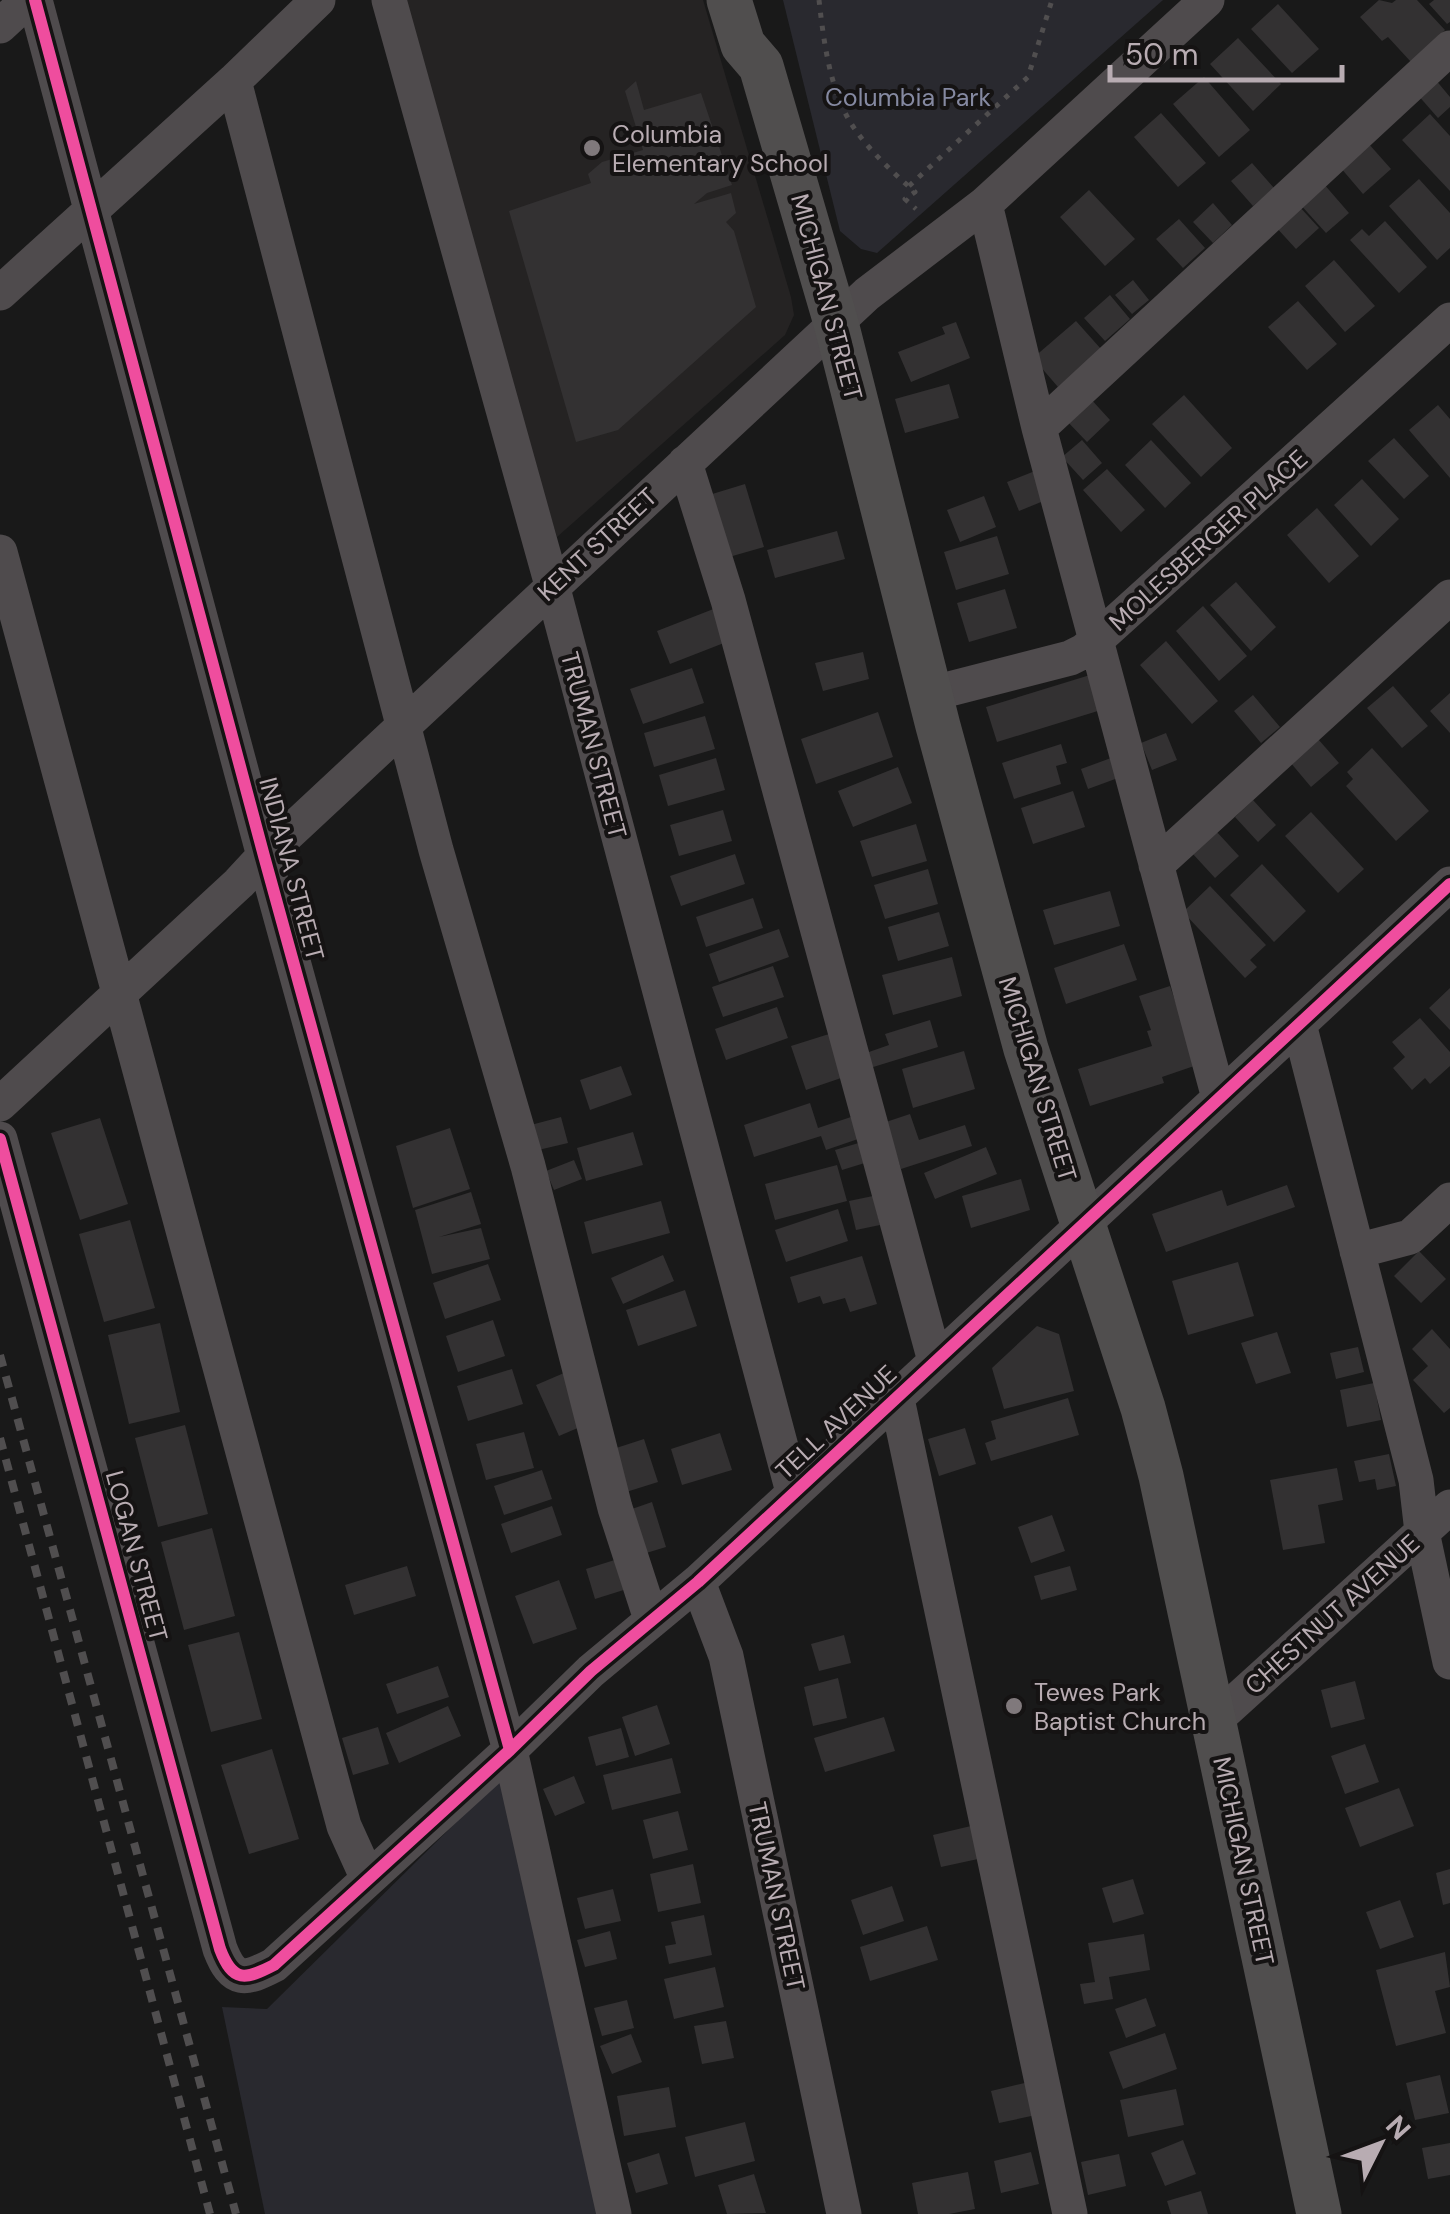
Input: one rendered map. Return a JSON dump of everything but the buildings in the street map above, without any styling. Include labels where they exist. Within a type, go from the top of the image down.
[{"type":"main road","name":"MICHIGAN STREET","points":[[729,0],[743,45],[762,66],[836,323],[1026,1049],[1156,1459],[1319,2214]]},
{"type":"main road","name":"MICHIGAN STREET","points":[[762,0],[773,44],[762,66]]},
{"type":"street","points":[[0,26],[32,0]]},
{"type":"street","name":"INDIANA STREET","points":[[32,0],[510,1750],[614,2214]]},
{"type":"street","points":[[0,293],[318,0]]},
{"type":"street","name":"TRUMAN STREET","points":[[389,0],[552,585],[793,1492]]},
{"type":"street","name":"KENT STREET","points":[[0,1104],[836,323],[985,204],[1190,5]]},
{"type":"street","points":[[1039,428],[1450,48]]},
{"type":"street","points":[[234,81],[436,850],[528,1166],[615,1508],[652,1619]]},
{"type":"street","points":[[985,204],[1039,428],[1219,1098]]},
{"type":"street","name":"MOLESBERGER PLACE","points":[[930,694],[1070,658],[1096,641],[1450,320]]},
{"type":"street","points":[[685,462],[728,600],[935,1362]]},
{"type":"street","points":[[0,552],[344,1826],[368,1879]]},
{"type":"street","points":[[1156,865],[1450,596]]},
{"type":"street","name":"TELL AVENUE","points":[[242,1977],[274,1965],[591,1671],[698,1582],[1450,884]]},
{"type":"street","points":[[1298,1024],[1416,1480],[1422,1532],[1450,1662]]},
{"type":"street","name":"LOGAN STREET","points":[[0,1140],[220,1949],[225,1962],[242,1977]]},
{"type":"street","points":[[1357,1251],[1410,1237],[1450,1200]]},
{"type":"street","points":[[896,1398],[1070,2214]]},
{"type":"street","name":"CHESTNUT AVENUE","points":[[1214,1721],[1450,1506]]},
{"type":"street","name":"TRUMAN STREET","points":[[698,1582],[726,1656],[844,2214]]},
{"type":"path","points":[[819,0],[834,83],[844,112],[915,192],[905,199],[916,209]]},
{"type":"path","points":[[909,186],[1028,78],[1052,0]]},
{"type":"shaded area","name":"Columbia Elementary School","points":[[390,0],[703,0],[794,315],[785,335],[557,537]]},
{"type":"green space","name":"Columbia Park","points":[[783,0],[1163,0],[877,253],[861,249],[840,231]]},
{"type":"green space","points":[[501,1778],[600,2214],[265,2214],[222,2007],[267,2009]]},
{"type":"railway","points":[[0,1355],[236,2214]]},
{"type":"railway","points":[[0,1438],[210,2214]]},
{"type":"cycle path","points":[[35,0],[264,856],[510,1750]]},
{"type":"cycle path","points":[[0,1139],[220,1949],[235,1973],[255,1974],[274,1965],[591,1671],[698,1582],[1450,884]]},
{"type":"place","name":"Columbia Elementary School","points":[[592,148]]},
{"type":"place","name":"Tewes Park Baptist Church","points":[[1014,1706]]}]
